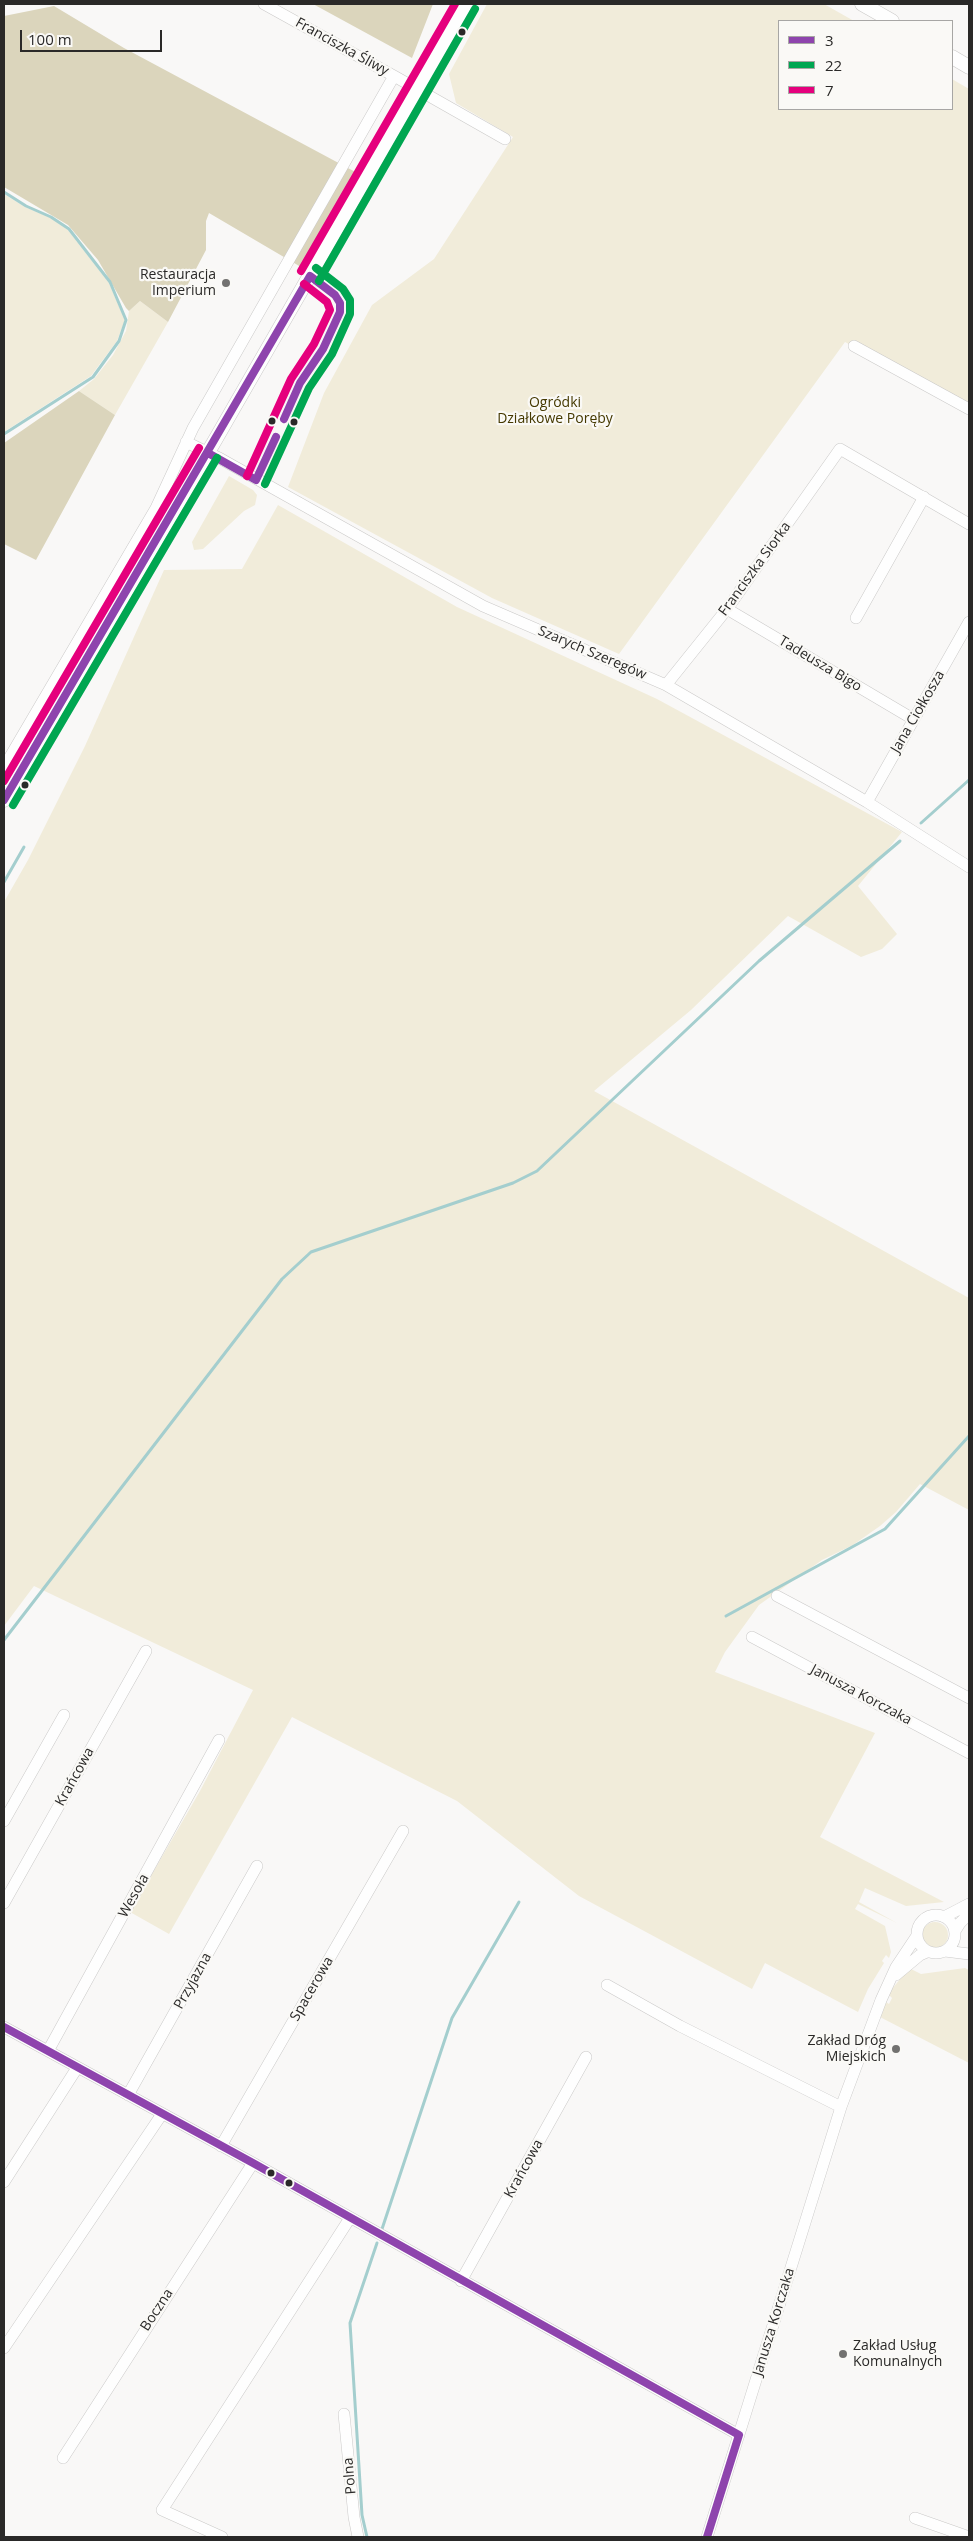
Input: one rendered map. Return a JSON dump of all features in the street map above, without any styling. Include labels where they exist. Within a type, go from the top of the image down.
[{"type":"street","name":"Franciszka Śliwy","points":[[264,4],[505,139]]},
{"type":"street","points":[[4,800],[208,453],[466,4]]},
{"type":"street","points":[[862,4],[890,20]]},
{"type":"street","points":[[953,58],[969,67]]},
{"type":"street","points":[[4,767],[156,508],[186,442],[394,76]]},
{"type":"street","points":[[854,346],[969,409]]},
{"type":"street","name":"Szarych Szeregów","points":[[186,442],[483,606],[666,685],[867,802],[969,867]]},
{"type":"street","name":"Franciszka Siorka","points":[[666,685],[727,609],[840,449],[924,497]]},
{"type":"street","points":[[856,618],[924,497],[969,524]]},
{"type":"street","name":"Tadeusza Bigo","points":[[727,609],[913,719]]},
{"type":"street","name":"Jana Ciołkosza","points":[[867,802],[969,622]]},
{"type":"street","points":[[777,1596],[969,1698]]},
{"type":"street","name":"Janusza Korczaka","points":[[752,1637],[969,1753]]},
{"type":"street","name":"Krańcowa","points":[[4,1903],[146,1651]]},
{"type":"street","points":[[4,1820],[64,1715]]},
{"type":"street","name":"Wesoła","points":[[48,2051],[219,1740]]},
{"type":"street","name":"Spacerowa","points":[[221,2146],[403,1831]]},
{"type":"street","name":"Przyjazna","points":[[128,2095],[257,1866]]},
{"type":"street","points":[[969,1904],[944,1916],[931,1915],[922,1920],[917,1928],[916,1937],[920,1945],[927,1952],[936,1954],[945,1951],[952,1945],[960,1923],[969,1914]]},
{"type":"street","points":[[944,1916],[951,1923],[955,1934],[969,1949]]},
{"type":"street","name":"Janusza Korczaka","points":[[706,2537],[841,2108],[872,2023],[890,1981],[916,1937]]},
{"type":"street","points":[[945,1951],[969,1954]]},
{"type":"street","name":"Janusza Korczaka","points":[[890,1981],[920,1955],[927,1952]]},
{"type":"street","points":[[607,1985],[680,2026],[841,2108]]},
{"type":"street","points":[[4,2027],[253,2163],[739,2435]]},
{"type":"street","name":"Krańcowa","points":[[461,2281],[586,2057]]},
{"type":"street","points":[[4,2182],[77,2068]]},
{"type":"street","points":[[4,2348],[162,2114]]},
{"type":"street","name":"Boczna","points":[[63,2458],[253,2163]]},
{"type":"street","points":[[222,2537],[162,2510],[350,2218]]},
{"type":"street","name":"Polna","points":[[344,2414],[354,2517],[358,2537]]},
{"type":"street","points":[[915,2518],[969,2537]]},
{"type":"green space","name":"Ogródki Działkowe Poręby","points":[[487,4],[824,4],[852,20],[778,20],[778,110],[953,110],[953,80],[969,89],[969,408],[845,342],[619,654],[492,598],[288,487],[324,393],[372,305],[434,259],[513,137],[456,103],[449,74]]},
{"type":"green space","points":[[4,194],[25,207],[51,218],[68,230],[109,283],[125,320],[117,341],[91,376],[4,432]]},
{"type":"green space","points":[[140,301],[168,322],[115,415],[79,391],[94,379],[113,355],[126,331],[129,311]]},
{"type":"green space","points":[[229,476],[253,490],[257,495],[255,505],[244,511],[203,549],[194,550],[192,542]]},
{"type":"green space","points":[[278,505],[457,607],[657,699],[902,832],[858,886],[897,934],[882,949],[861,957],[788,916],[691,1010],[594,1091],[969,1298],[969,1510],[920,1484],[896,1512],[880,1526],[853,1545],[822,1560],[759,1605],[725,1652],[715,1672],[875,1733],[820,1837],[944,1902],[906,1906],[865,1888],[859,1902],[897,1923],[858,1904],[855,1909],[885,1926],[891,1952],[889,1958],[886,1955],[882,1961],[884,1963],[868,1989],[858,2012],[765,1963],[752,1989],[579,1896],[457,1801],[292,1717],[169,1934],[130,1912],[200,1791],[253,1690],[34,1586],[4,1626],[4,902],[28,860],[85,746],[164,570],[242,569]]},
{"type":"green space","points":[[935,1922],[944,1926],[948,1935],[944,1944],[935,1948],[926,1944],[922,1935],[926,1926]]},
{"type":"green space","points":[[909,1968],[921,1974],[965,1968],[969,1970],[969,2063],[878,2016],[886,2002],[889,2004],[892,1998],[888,1994]]},
{"type":"shaded area","points":[[313,4],[433,4],[412,58]]},
{"type":"shaded area","points":[[54,6],[124,48],[361,175],[306,270],[209,213],[206,221],[206,250],[168,322],[140,301],[129,311],[98,260],[68,225],[4,187],[4,16]]},
{"type":"shaded area","points":[[79,391],[115,415],[36,560],[4,544],[4,443]]},
{"type":"waterway","points":[[4,192],[26,206],[51,217],[69,229],[110,282],[126,320],[119,341],[93,377],[4,434]]},
{"type":"waterway","points":[[921,823],[969,780]]},
{"type":"waterway","points":[[4,1640],[282,1279],[311,1252],[513,1183],[537,1171],[759,961],[900,841]]},
{"type":"waterway","points":[[4,882],[24,847]]},
{"type":"waterway","points":[[726,1616],[885,1529],[969,1436]]},
{"type":"waterway","points":[[382,2229],[452,2018],[519,1902]]},
{"type":"waterway","points":[[367,2537],[362,2515],[350,2323],[377,2243]]},
{"type":"transit line","name":"7","points":[[301,271],[455,4]]},
{"type":"transit line","name":"22","points":[[319,281],[475,9]]},
{"type":"transit line","name":"22","points":[[265,484],[309,388],[332,354],[350,314],[350,300],[343,289],[316,268]]},
{"type":"transit line","name":"3","points":[[4,800],[310,276],[335,295],[340,303],[340,312],[323,349],[300,383],[284,419]]},
{"type":"transit line","name":"7","points":[[247,476],[291,379],[314,344],[330,310],[327,302],[304,284]]},
{"type":"transit line","name":"3","points":[[208,453],[256,480],[276,437]]},
{"type":"transit line","name":"7","points":[[4,781],[199,448]]},
{"type":"transit line","name":"22","points":[[13,805],[217,458]]},
{"type":"transit line","name":"3","points":[[4,2027],[253,2163],[739,2435]]},
{"type":"transit line","name":"3","points":[[707,2537],[739,2435]]},
{"type":"place","name":"Restauracja Imperium","points":[[226,283]]},
{"type":"place","name":"Zakład Dróg Miejskich","points":[[896,2049]]},
{"type":"place","name":"Zakład Usług Komunalnych","points":[[843,2354]]}]
